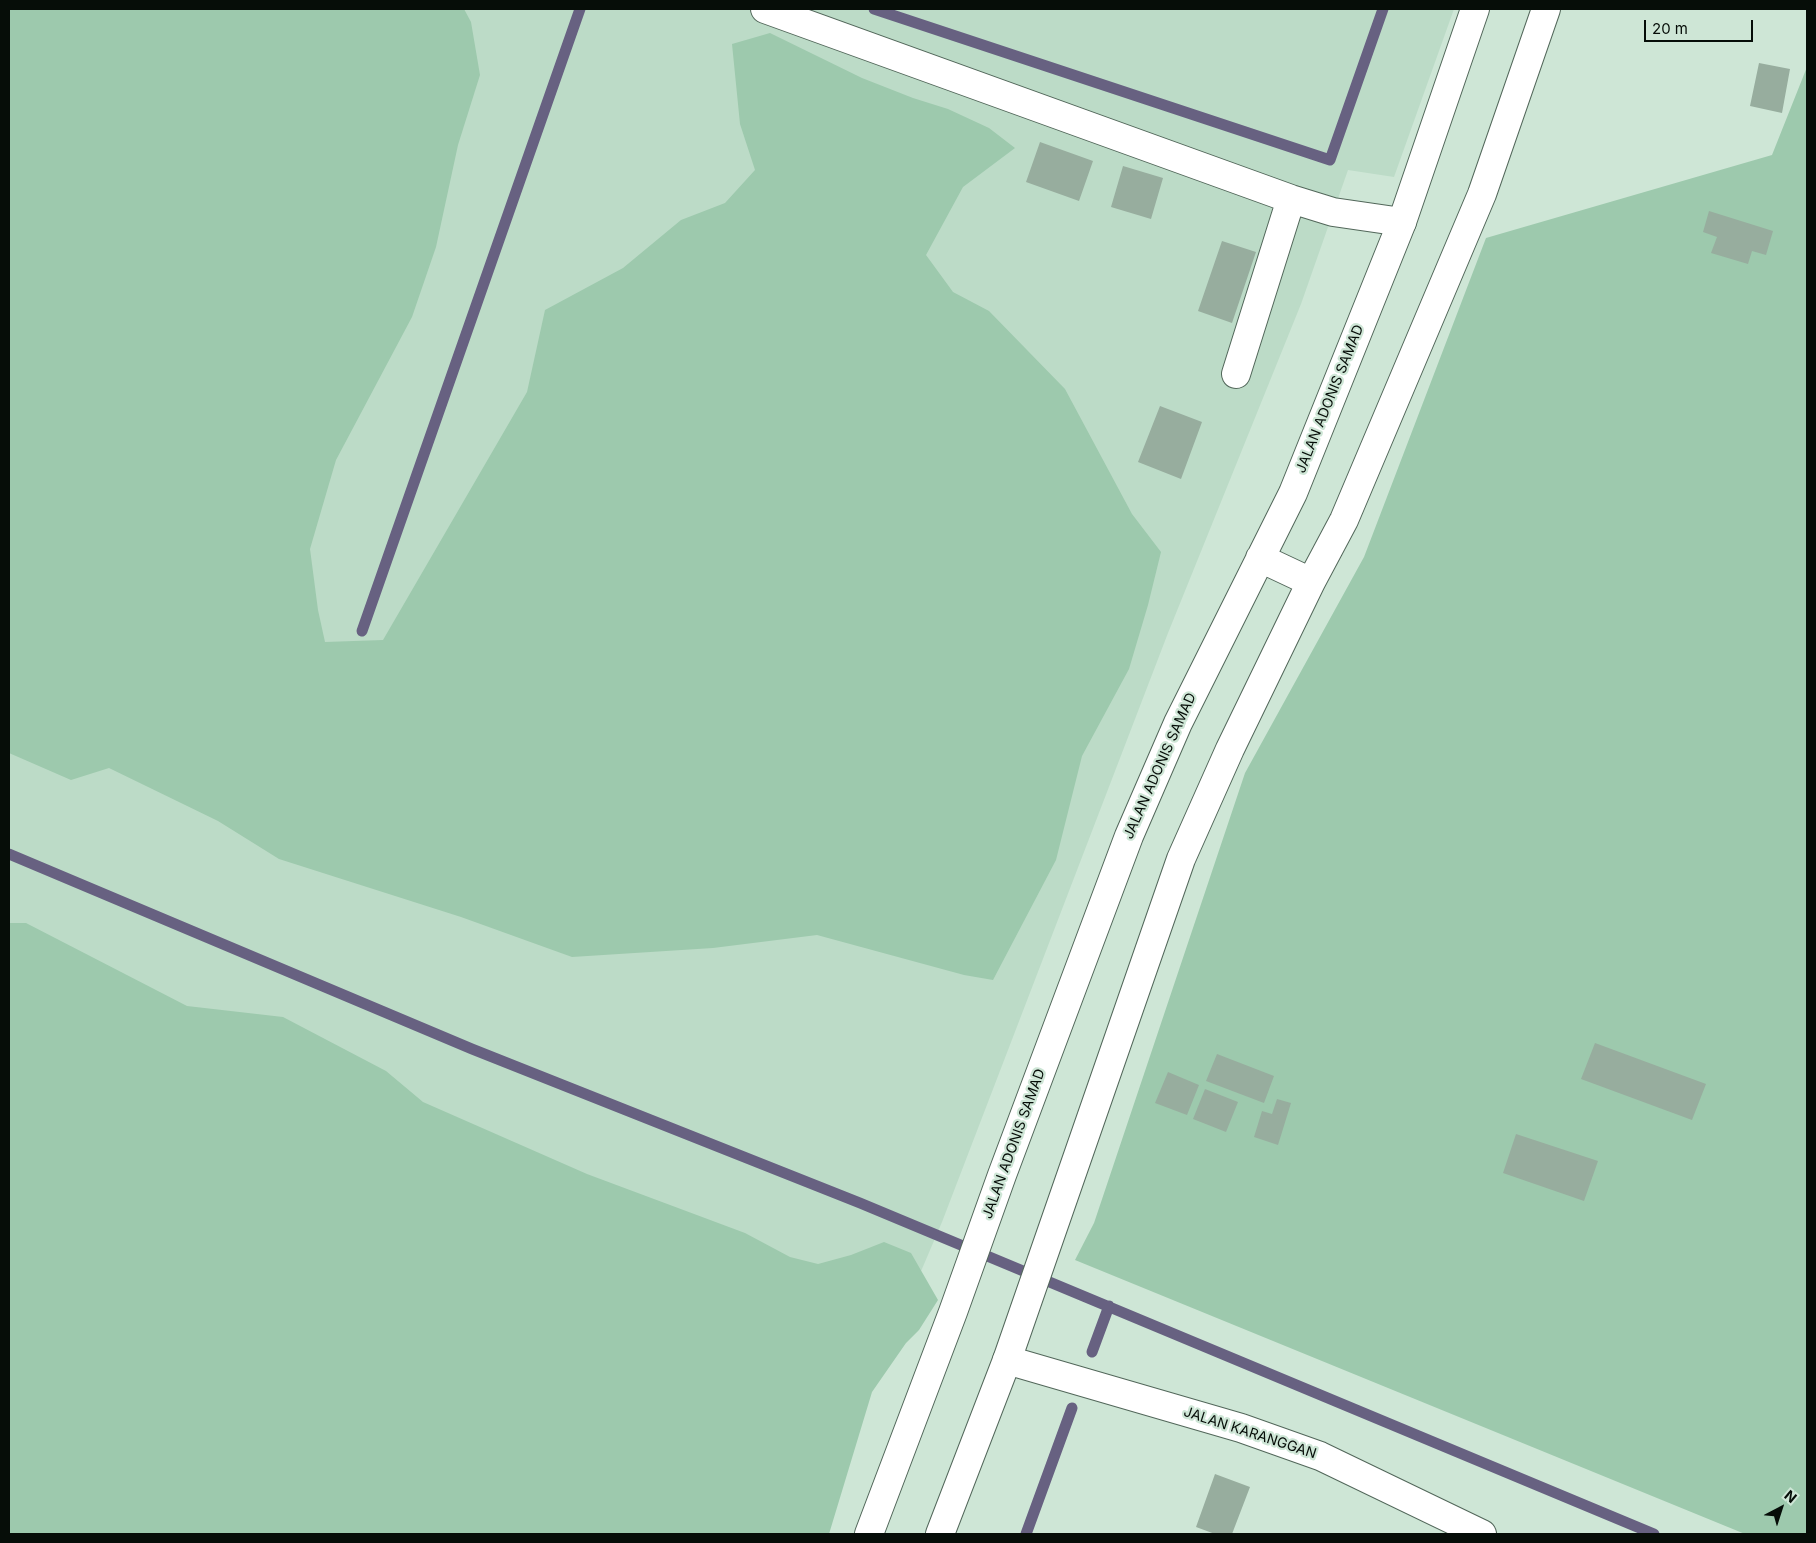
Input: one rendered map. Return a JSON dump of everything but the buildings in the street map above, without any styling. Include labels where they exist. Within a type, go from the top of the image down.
[{"type":"main road","points":[[765,9],[1292,199],[1333,212],[1402,222]]},
{"type":"main road","name":"JALAN ADONIS SAMAD","points":[[869,1534],[1129,836],[1178,722],[1293,493],[1402,222],[1475,9]]},
{"type":"main road","points":[[940,1534],[1011,1348],[1181,859],[1230,749],[1311,582],[1344,520],[1482,194],[1546,9]]},
{"type":"main road","points":[[1236,374],[1292,199]]},
{"type":"main road","points":[[1260,558],[1311,582]]},
{"type":"main road","name":"JALAN KARANGGAN","points":[[1011,1348],[1320,1456],[1482,1534]]},
{"type":"shaded area","points":[[9,9],[1454,9],[1394,177],[1348,170],[1301,304],[1168,633],[942,1222],[910,1297],[9,1534]]},
{"type":"shaded area","points":[[9,9],[464,9],[471,22],[480,75],[458,145],[436,247],[412,317],[336,460],[310,549],[318,610],[325,642],[383,640],[527,392],[545,310],[623,268],[681,220],[725,203],[755,170],[740,124],[732,44],[770,33],[862,78],[913,98],[948,109],[989,128],[1015,148],[963,187],[926,255],[953,292],[989,311],[1065,389],[1132,514],[1161,552],[1129,669],[1082,756],[1056,860],[993,980],[964,975],[817,935],[713,948],[572,957],[461,917],[279,859],[218,821],[109,768],[71,780],[9,753]]},
{"type":"shaded area","points":[[1807,67],[1807,1534],[1745,1534],[1075,1260],[1094,1223],[1245,773],[1364,557],[1486,238],[1772,155]]},
{"type":"shaded area","points":[[9,923],[26,923],[187,1006],[283,1017],[386,1071],[423,1102],[587,1174],[745,1233],[790,1257],[818,1264],[851,1255],[884,1242],[911,1253],[938,1300],[919,1330],[906,1343],[872,1392],[829,1534],[9,1534]]},
{"type":"waterway","points":[[362,631],[580,9]]},
{"type":"waterway","points":[[874,9],[1330,160],[1383,9]]},
{"type":"waterway","points":[[9,854],[472,1049],[860,1203],[1654,1534]]},
{"type":"waterway","points":[[1092,1352],[1109,1306]]},
{"type":"waterway","points":[[1026,1534],[1072,1408]]}]
